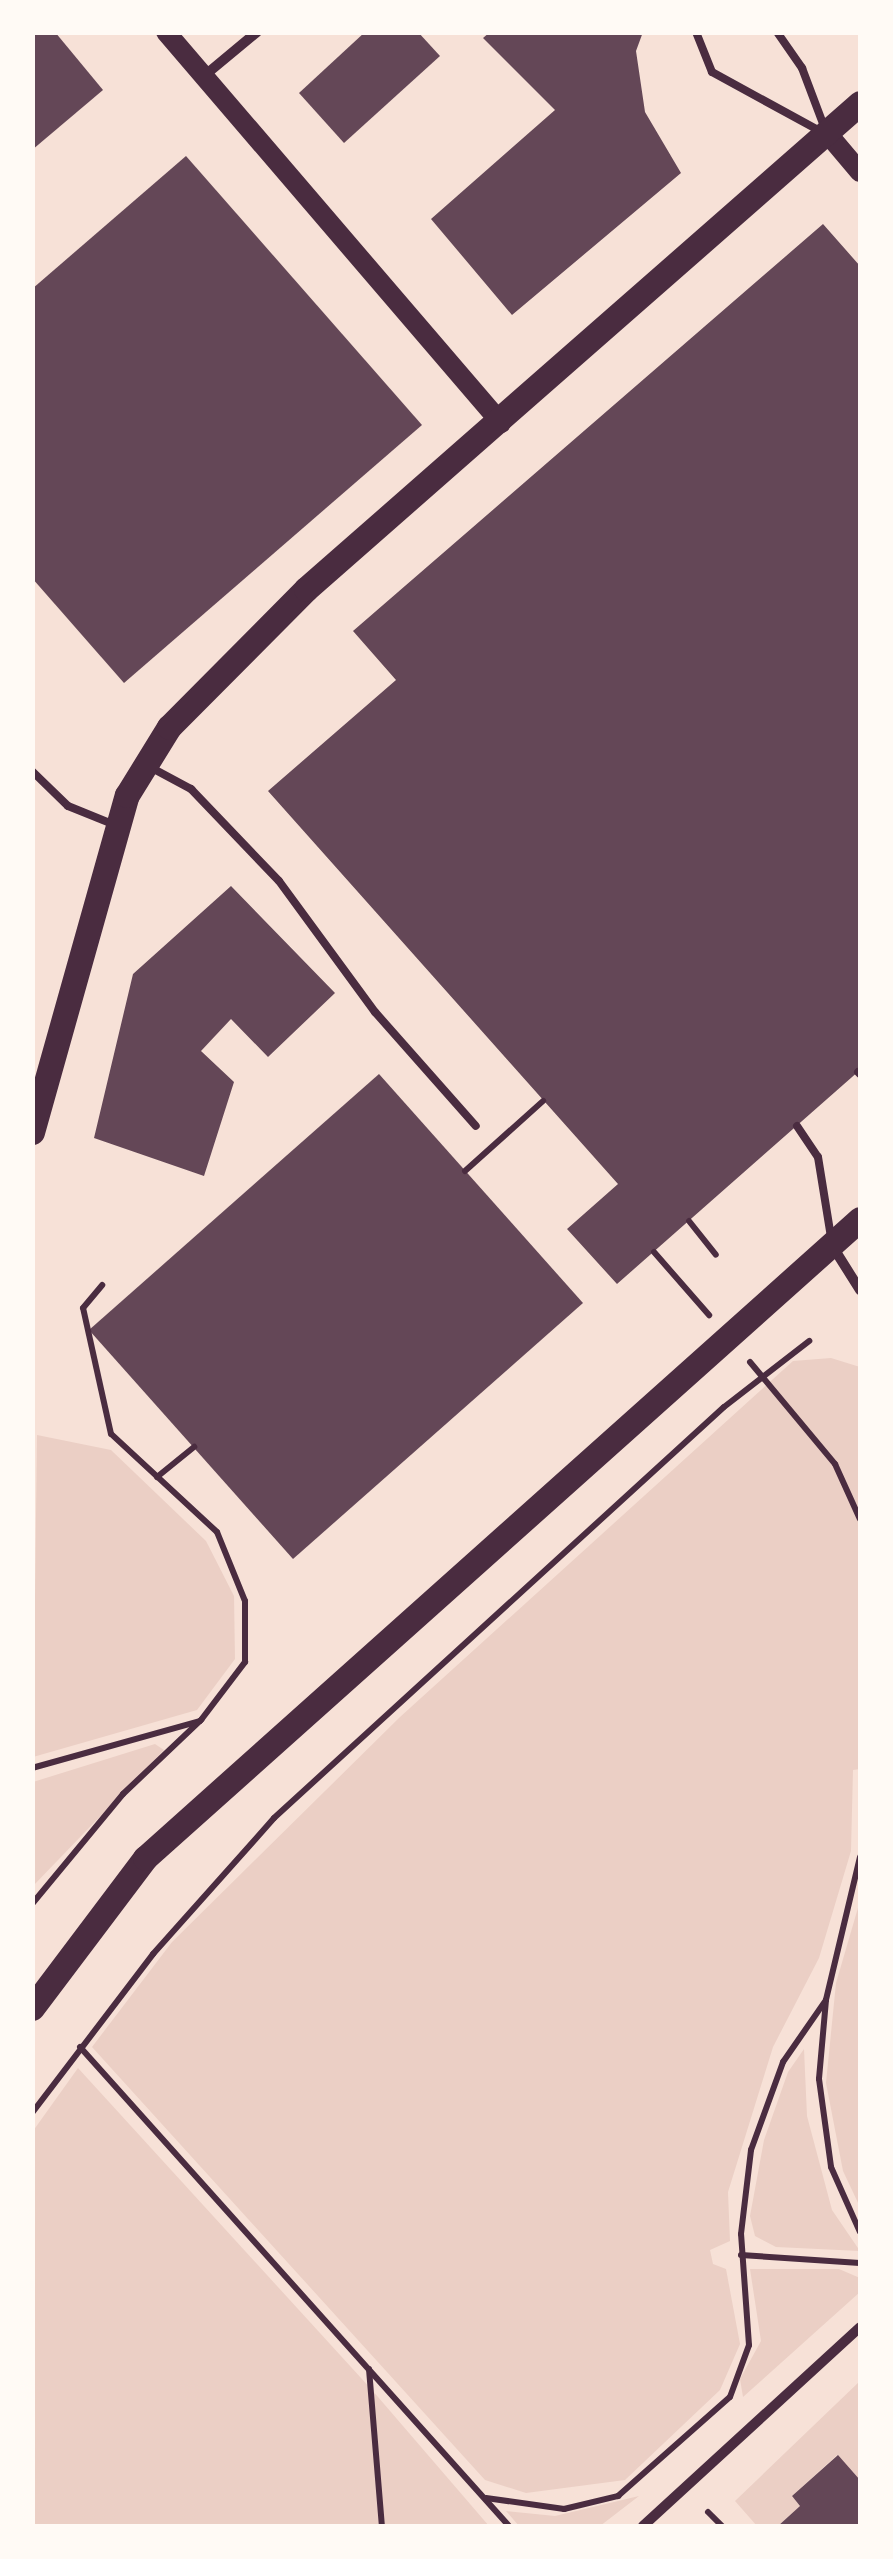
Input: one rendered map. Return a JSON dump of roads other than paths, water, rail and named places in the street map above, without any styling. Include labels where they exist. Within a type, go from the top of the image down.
[{"type":"main road","points":[[166,32],[501,423]]},
{"type":"main road","points":[[32,1132],[119,826],[141,763],[191,701],[306,588],[501,423],[860,104]]},
{"type":"main road","points":[[827,134],[860,172]]},
{"type":"main road","points":[[32,2008],[145,1858],[860,1219]]},
{"type":"street","points":[[204,77],[258,32]]},
{"type":"street","points":[[832,1247],[860,1290]]},
{"type":"street","points":[[643,2526],[860,2327]]},
{"type":"lane","points":[[696,32],[712,72],[776,112],[827,134]]},
{"type":"lane","points":[[777,32],[802,68],[827,134]]},
{"type":"lane","points":[[141,763],[191,789],[250,849],[336,951],[375,1012],[476,1126]]},
{"type":"lane","points":[[32,771],[68,806],[119,826]]},
{"type":"lane","points":[[796,1126],[818,1157],[832,1247]]}]
